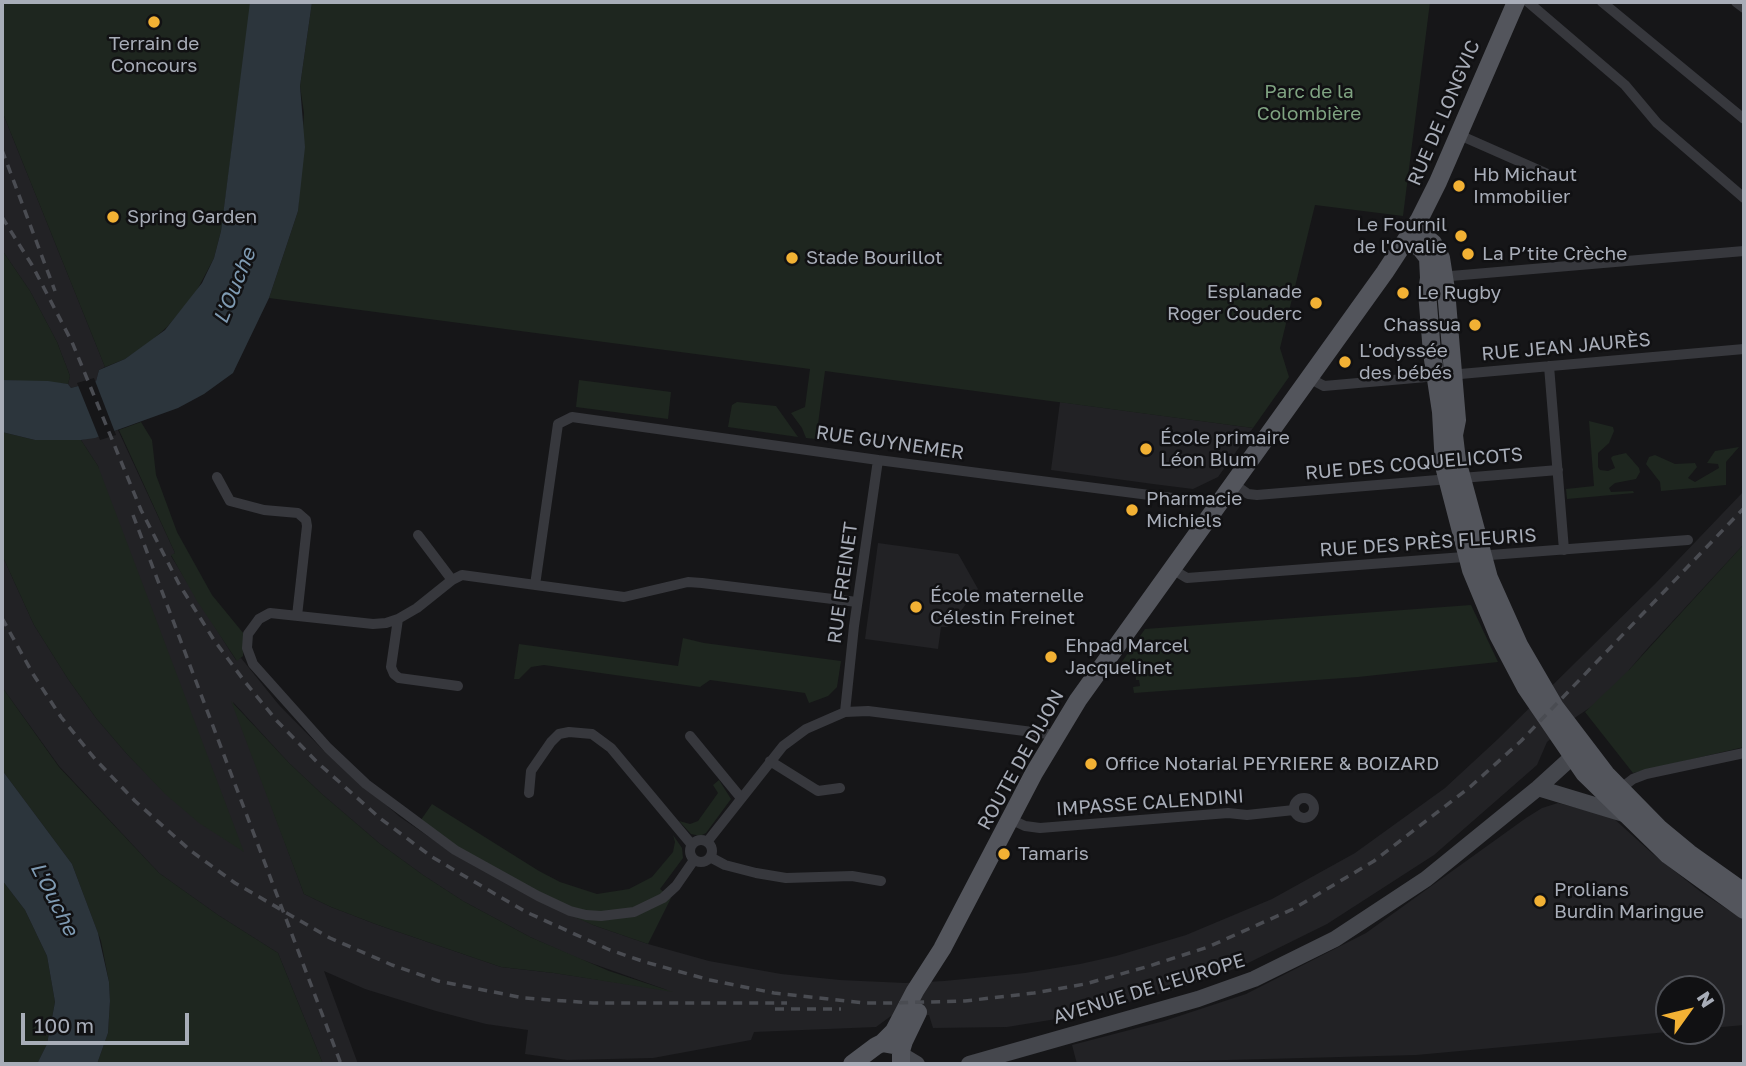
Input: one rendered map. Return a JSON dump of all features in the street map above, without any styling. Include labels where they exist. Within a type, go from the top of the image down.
[{"type":"main road","name":"RUE DE LONGVIC","points":[[1410,234],[1438,182],[1516,2]]},
{"type":"main road","points":[[1410,234],[1425,253],[1437,277],[1427,292],[1444,376],[1442,450],[1455,479],[1497,635],[1526,688],[1614,794],[1744,892]]},
{"type":"main road","name":"ROUTE DE DIJON","points":[[883,1043],[894,1031],[930,969],[1056,735],[1100,666],[1234,484],[1410,234]]},
{"type":"main road","name":"AVENUE DE L'EUROPE","points":[[969,1064],[1198,999],[1254,979],[1335,939],[1426,879],[1538,788],[1577,752]]},
{"type":"main road","points":[[1538,788],[1624,814]]},
{"type":"main road","points":[[1614,794],[1624,814],[1685,869],[1744,910]]},
{"type":"main road","name":"ROUTE DE DIJON","points":[[905,1059],[908,1029],[925,996],[930,969]]},
{"type":"main road","points":[[852,1064],[883,1043],[896,1046],[905,1059]]},
{"type":"street","points":[[1528,2],[1625,85],[1657,123],[1744,198]]},
{"type":"street","points":[[1602,2],[1744,119]]},
{"type":"street","points":[[1737,2],[1744,8]]},
{"type":"street","points":[[1457,134],[1550,174]]},
{"type":"street","points":[[1437,277],[1744,251]]},
{"type":"street","name":"RUE JEAN JAURÈS","points":[[1309,378],[1324,387],[1744,349]]},
{"type":"street","points":[[1549,366],[1564,550]]},
{"type":"street","name":"RUE GUYNEMER","points":[[535,585],[558,424],[572,417],[1219,504]]},
{"type":"street","name":"RUE FREINET","points":[[845,712],[857,602],[878,460]]},
{"type":"street","name":"RUE DES COQUELICOTS","points":[[1234,484],[1248,494],[1257,495],[1558,470]]},
{"type":"street","points":[[216,477],[230,501],[264,510],[298,513],[306,520],[297,616]]},
{"type":"street","points":[[418,535],[452,580]]},
{"type":"street","name":"RUE DES PRÈS FLEURIS","points":[[1172,569],[1187,578],[1688,540]]},
{"type":"street","points":[[694,860],[676,886],[663,898],[634,912],[586,915],[570,911],[538,896],[455,850],[366,784],[328,748],[253,664],[247,648],[248,634],[259,619],[270,613],[373,624],[398,619],[462,575],[624,597],[688,582],[857,602]]},
{"type":"street","points":[[398,619],[391,667],[394,674],[399,678],[458,686]]},
{"type":"street","points":[[707,842],[770,761],[795,736],[825,719],[845,712],[879,712],[1056,735]]},
{"type":"street","points":[[529,793],[531,771],[559,734],[592,734],[611,748],[692,845]]},
{"type":"street","points":[[690,736],[741,798]]},
{"type":"street","points":[[1614,794],[1633,779],[1646,774],[1744,753]]},
{"type":"street","points":[[770,761],[818,791],[840,788]]},
{"type":"street","name":"IMPASSE CALENDINI","points":[[1010,819],[1025,826],[1041,828],[1294,810]]},
{"type":"street","points":[[697,840],[707,842],[712,848],[710,856],[704,861],[694,860],[690,851],[692,845],[697,840]]},
{"type":"street","points":[[710,856],[725,865],[786,878],[852,876],[881,881]]},
{"type":"shaded area","points":[[2,111],[105,367],[99,370],[96,381],[71,388],[68,384],[70,376],[57,342],[30,291],[2,250]]},
{"type":"shaded area","name":"École primaire Léon Blum","points":[[1060,402],[1253,428],[1218,477],[1193,489],[1153,484],[1051,470]]},
{"type":"shaded area","points":[[118,430],[175,553],[171,556],[236,660],[241,658],[279,705],[327,754],[400,817],[451,852],[593,925],[709,961],[781,974],[840,980],[905,983],[944,981],[1025,973],[1080,964],[1186,935],[1272,899],[1355,853],[1445,788],[1655,584],[1744,491],[1744,544],[1647,649],[1629,670],[1622,686],[1576,717],[1547,742],[1537,765],[1434,855],[1327,924],[1240,967],[1171,991],[1075,1016],[1007,1027],[933,1028],[929,1015],[891,1016],[876,1027],[754,1032],[751,1040],[653,1058],[567,1060],[525,1054],[528,1030],[486,1024],[436,1011],[365,989],[324,971],[358,1064],[323,1064],[278,953],[159,873],[59,766],[2,687],[2,555],[34,625],[68,679],[96,718],[166,794],[98,466],[81,440]],"holes":[[[233,702],[289,763],[379,843],[463,901],[530,937],[577,958],[667,990],[501,967],[378,925],[304,894]]]},
{"type":"shaded area","name":"École maternelle Célestin Freinet","points":[[878,543],[958,554],[960,557],[978,589],[948,627],[941,627],[938,649],[865,639]]},
{"type":"shaded area","points":[[1558,803],[1612,817],[1701,892],[1744,920],[1744,1025],[1725,1027],[1725,975],[1655,975],[1655,1033],[1416,1055],[1077,1064],[1072,1045],[1164,1021],[1246,994],[1366,933],[1542,808]]},
{"type":"green space","points":[[2,2],[251,2],[221,231],[214,258],[195,294],[167,327],[125,359],[105,367],[2,111]]},
{"type":"green space","name":"Parc de la Colombière","points":[[312,2],[1430,2],[1403,216],[1315,205],[1280,348],[1289,377],[1253,428],[825,371],[816,439],[806,438],[791,413],[805,407],[810,369],[269,298],[298,211],[304,113],[300,86]]},
{"type":"green space","points":[[2,250],[30,291],[57,342],[70,376],[68,384],[2,380]]},
{"type":"green space","points":[[579,380],[671,392],[668,419],[576,407]]},
{"type":"green space","points":[[737,402],[776,406],[798,437],[728,427],[732,405]]},
{"type":"green space","points":[[1589,421],[1613,427],[1614,431],[1609,443],[1598,453],[1600,470],[1615,468],[1611,458],[1626,453],[1639,468],[1636,479],[1615,483],[1609,488],[1611,492],[1634,493],[1567,499],[1566,489],[1594,486]]},
{"type":"green space","points":[[141,422],[152,440],[156,475],[177,532],[212,595],[244,634],[243,656],[237,661],[197,601],[171,555],[175,553],[119,430]]},
{"type":"green space","points":[[2,432],[35,440],[81,440],[98,466],[244,852],[199,823],[165,794],[126,753],[96,718],[34,625],[2,555]]},
{"type":"green space","points":[[1739,447],[1726,462],[1726,485],[1661,491],[1660,482],[1646,464],[1649,457],[1655,455],[1675,464],[1695,463],[1697,467],[1688,478],[1695,482],[1719,468],[1718,464],[1707,463],[1715,451]]},
{"type":"green space","points":[[1744,544],[1744,747],[1633,773],[1585,712],[1629,670]]},
{"type":"green space","points":[[1471,605],[1498,662],[1358,677],[1134,693],[1133,687],[1140,686],[1139,680],[1136,680],[1135,668],[1127,668],[1121,663],[1145,629]]},
{"type":"green space","points":[[683,638],[841,661],[837,687],[828,696],[809,703],[805,693],[710,680],[700,687],[544,665],[531,667],[519,679],[514,679],[519,644],[678,666]]},
{"type":"green space","points":[[2,687],[59,767],[159,873],[278,953],[323,1064],[97,1064],[108,1033],[110,1001],[101,941],[72,864],[2,770]]},
{"type":"green space","points":[[231,701],[323,795],[379,843],[423,875],[463,901],[530,937],[609,971],[673,992],[501,967],[378,925],[304,894]]},
{"type":"green space","points":[[719,780],[731,799],[706,833],[700,836],[691,834],[679,821],[690,824],[698,821],[718,793],[713,785]]},
{"type":"green space","points":[[432,804],[539,871],[560,882],[597,894],[629,889],[652,877],[673,852],[673,835],[682,848],[683,858],[660,889],[671,898],[648,944],[593,925],[545,904],[416,827]]},
{"type":"green space","points":[[2,880],[25,910],[47,956],[55,1002],[47,1044],[37,1064],[2,1064]]},
{"type":"water","name":"L'Ouche","points":[[250,2],[312,2],[300,86],[305,147],[298,211],[269,298],[233,373],[204,394],[178,408],[95,438],[35,440],[2,432],[2,380],[48,381],[68,384],[71,388],[96,381],[99,370],[125,359],[165,330],[202,283],[214,258],[221,231]]},
{"type":"water","name":"L'Ouche","points":[[2,770],[72,864],[98,933],[109,982],[110,1001],[108,1033],[97,1064],[37,1064],[47,1044],[55,1002],[47,956],[25,910],[2,880]]},
{"type":"pier","points":[[94,378],[116,435],[100,440],[77,383]]},
{"type":"railway","points":[[2,150],[55,291]]},
{"type":"railway","points":[[2,217],[32,265],[72,342],[141,510],[179,584],[214,640],[245,682],[277,721],[318,763],[381,819],[432,857],[526,912],[610,950],[645,962],[710,980],[774,993],[864,1003],[965,1001],[1034,993],[1085,984],[1208,947],[1293,909],[1374,861],[1470,787],[1521,741],[1744,508]]},
{"type":"railway","points":[[133,515],[341,1064]]},
{"type":"railway","points":[[2,618],[61,717],[95,759],[135,801],[191,851],[235,883],[330,938],[392,965],[438,981],[524,998],[593,1003],[787,1003]]},
{"type":"railway","points":[[775,1009],[841,1009]]},
{"type":"place","name":"Terrain de Concours","points":[[154,22]]},
{"type":"place","name":"Hb Michaut Immobilier","points":[[1459,186]]},
{"type":"place","name":"Spring Garden","points":[[113,217]]},
{"type":"place","name":"Le Fournil de l'Ovalie","points":[[1461,236]]},
{"type":"place","name":"La P’tite Crèche","points":[[1468,254]]},
{"type":"place","name":"Stade Bourillot","points":[[792,258]]},
{"type":"place","name":"Le Rugby","points":[[1403,293]]},
{"type":"place","name":"Esplanade Roger Couderc","points":[[1316,303]]},
{"type":"place","name":"Chassua","points":[[1475,325]]},
{"type":"place","name":"L'odyssée des bébés","points":[[1345,362]]},
{"type":"place","name":"École primaire Léon Blum","points":[[1146,449]]},
{"type":"place","name":"Pharmacie Michiels","points":[[1132,510]]},
{"type":"place","name":"École maternelle Célestin Freinet","points":[[916,607]]},
{"type":"place","name":"Ehpad Marcel Jacquelinet","points":[[1051,657]]},
{"type":"place","name":"Office Notarial PEYRIERE & BOIZARD","points":[[1091,764]]},
{"type":"place","name":"Tamaris","points":[[1004,854]]},
{"type":"place","name":"Prolians Burdin Maringue","points":[[1540,901]]}]
